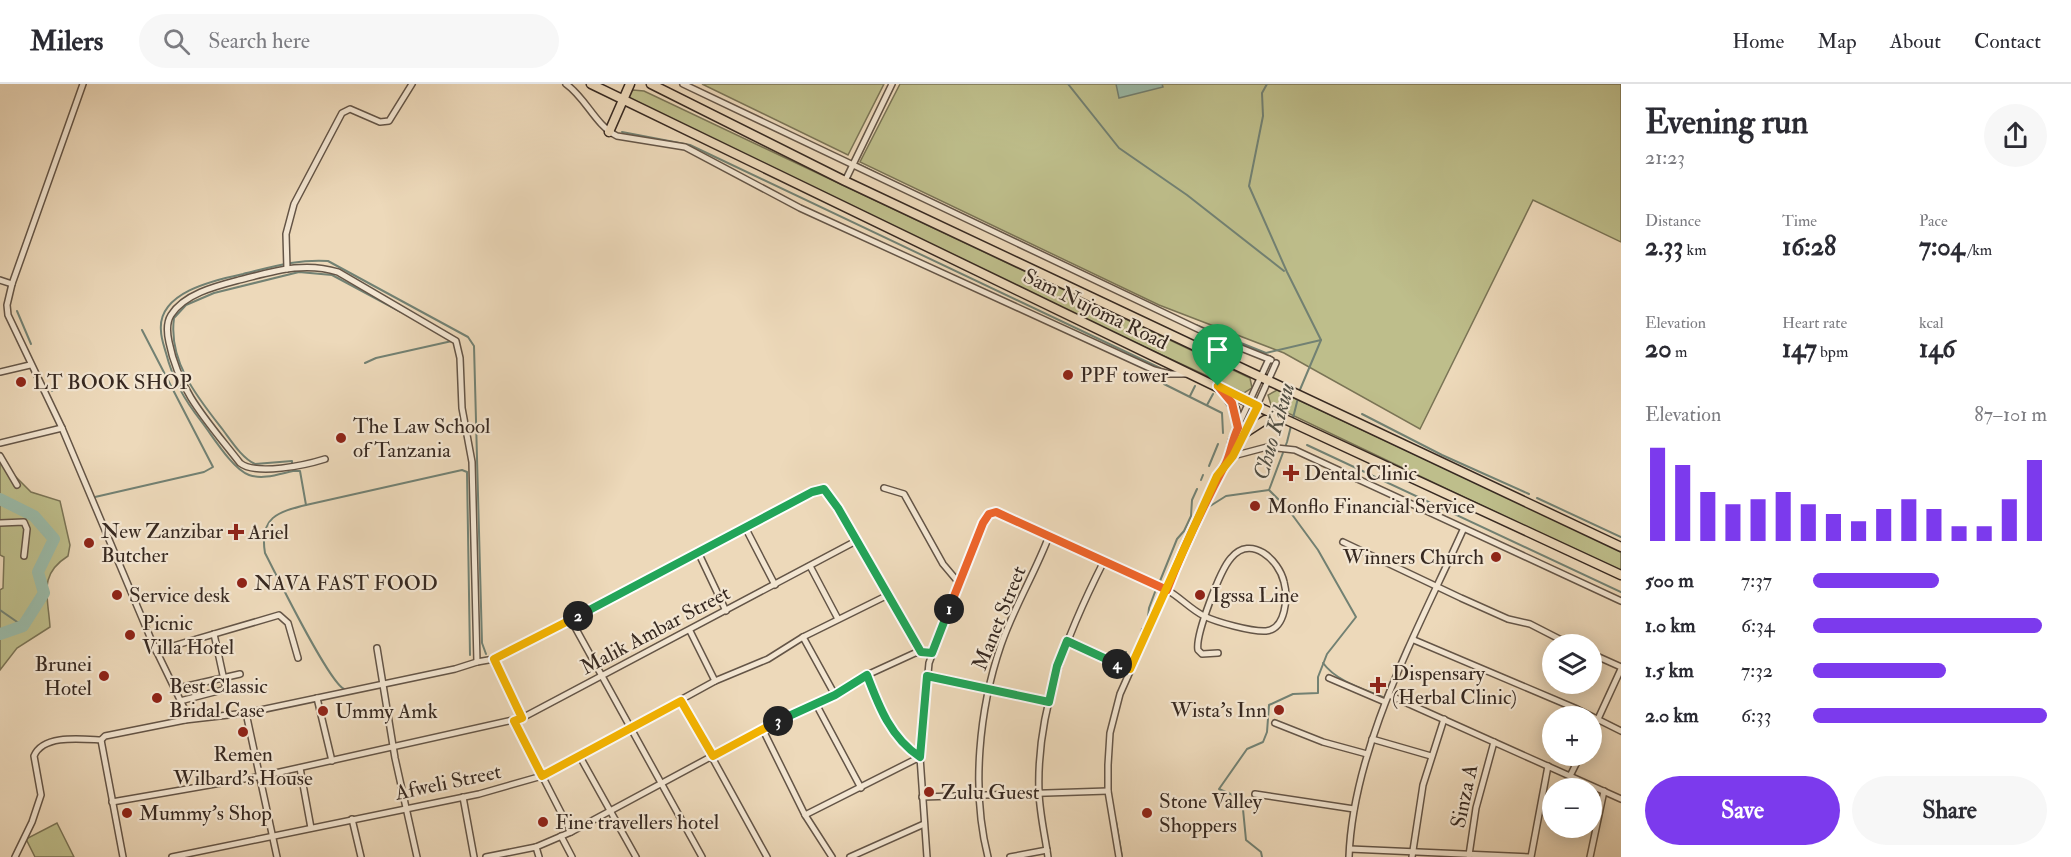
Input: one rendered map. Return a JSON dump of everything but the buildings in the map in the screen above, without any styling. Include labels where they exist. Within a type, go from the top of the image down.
[{"type":"main road","name":"Sam Nujoma Road","points":[[591,84],[1188,373],[1621,575]]},
{"type":"main road","points":[[609,132],[630,84]]},
{"type":"main road","name":"Sam Nujoma Road","points":[[651,84],[845,181],[1621,547]]},
{"type":"main road","points":[[1218,386],[1232,403],[1242,431],[1266,420],[1289,420]]},
{"type":"street","points":[[83,84],[12,284],[7,305],[8,315],[62,428],[156,651],[185,710],[185,720]]},
{"type":"street","points":[[287,269],[286,234],[294,204],[342,112],[350,109],[380,122],[389,121],[412,84]]},
{"type":"street","points":[[566,84],[581,96],[609,132],[617,136],[685,147],[800,208],[1154,370],[1170,374],[1188,373]]},
{"type":"street","points":[[683,84],[1221,340],[1272,361]]},
{"type":"street","points":[[845,181],[892,84]]},
{"type":"street","points":[[325,459],[262,470],[244,466],[188,395],[179,380],[170,348],[168,323],[180,305],[224,284],[306,266],[338,272],[452,338],[459,348],[462,408],[472,462],[477,662]]},
{"type":"street","points":[[0,280],[12,284]]},
{"type":"street","points":[[1233,456],[1272,361]]},
{"type":"street","points":[[1254,404],[1272,361]]},
{"type":"street","points":[[0,372],[30,365]]},
{"type":"street","points":[[0,443],[62,428]]},
{"type":"street","points":[[1227,461],[1231,441],[1242,431]]},
{"type":"street","points":[[1119,857],[1108,791],[1108,759],[1113,719],[1130,669],[1167,590],[1189,535],[1217,476],[1233,456],[1267,447],[1293,448],[1463,530],[1621,601]]},
{"type":"street","points":[[0,456],[17,485]]},
{"type":"street","points":[[884,488],[904,494],[943,564],[959,583]]},
{"type":"street","points":[[15,857],[32,822],[40,795],[35,767],[36,751],[51,742],[72,739],[100,740],[105,736],[185,720],[246,713],[494,659],[812,492],[824,489],[832,498],[921,652]]},
{"type":"street","points":[[927,857],[920,757],[927,676],[932,653],[977,536],[989,514],[1002,513],[1167,590],[1204,616],[1255,630],[1273,629],[1281,620],[1287,602],[1285,584],[1278,566],[1260,551],[1245,550],[1235,554],[1228,562],[1204,616],[1197,638],[1198,651],[1205,654],[1218,653]]},
{"type":"street","points":[[0,523],[24,522],[27,529],[24,556]]},
{"type":"street","points":[[745,527],[775,585]]},
{"type":"street","points":[[1349,857],[1354,809],[1372,739],[1385,702],[1463,530]]},
{"type":"street","name":"Manet Street","points":[[988,857],[979,796],[988,691],[1005,635],[1049,536]]},
{"type":"street","name":"Malik Ambar Street","points":[[112,802],[262,776],[394,745],[514,721],[690,631],[856,541]]},
{"type":"street","points":[[1343,542],[1508,619],[1530,624],[1550,634]]},
{"type":"street","points":[[698,552],[726,611]]},
{"type":"street","points":[[1048,857],[1039,795],[1041,744],[1057,666],[1104,561]]},
{"type":"street","points":[[810,566],[838,620]]},
{"type":"street","name":"Afweli Street","points":[[172,857],[463,797],[542,776],[715,681],[768,659],[803,637],[888,595]]},
{"type":"street","points":[[156,651],[279,615],[288,623],[298,658]]},
{"type":"street","points":[[571,620],[702,857]]},
{"type":"street","points":[[690,631],[715,681]]},
{"type":"street","points":[[180,701],[226,689],[214,633]]},
{"type":"street","points":[[803,637],[835,695]]},
{"type":"street","points":[[1414,640],[1565,706]]},
{"type":"street","points":[[1067,641],[1130,669]]},
{"type":"street","points":[[377,648],[381,684],[417,857]]},
{"type":"street","points":[[486,857],[536,847],[571,832],[762,730],[835,695],[867,675],[921,652],[932,653]]},
{"type":"street","points":[[494,659],[522,718]]},
{"type":"street","points":[[1602,659],[1621,668],[1602,709]]},
{"type":"street","points":[[174,689],[240,674]]},
{"type":"street","points":[[867,675],[894,733],[908,749],[920,757]]},
{"type":"street","points":[[927,676],[988,691],[1049,702]]},
{"type":"street","points":[[1329,678],[1385,702]]},
{"type":"street","points":[[1389,695],[1542,763]]},
{"type":"street","points":[[318,698],[332,761]]},
{"type":"street","points":[[681,701],[767,857]]},
{"type":"street","points":[[816,704],[861,788]]},
{"type":"street","points":[[246,713],[262,776],[277,857]]},
{"type":"street","points":[[1412,855],[1423,785],[1444,719]]},
{"type":"street","points":[[514,721],[571,832]]},
{"type":"street","points":[[1602,722],[1621,731]]},
{"type":"street","points":[[1275,723],[1323,742],[1367,754]]},
{"type":"street","points":[[762,730],[805,815],[832,857]]},
{"type":"street","points":[[1372,739],[1431,756]]},
{"type":"street","points":[[100,740],[123,857]]},
{"type":"street","name":"Sinza A","points":[[1469,855],[1476,808],[1494,742]]},
{"type":"street","points":[[579,755],[636,857]]},
{"type":"street","points":[[805,815],[920,757]]},
{"type":"street","points":[[1350,849],[1382,849],[1412,855],[1530,857],[1548,766],[1621,799]]},
{"type":"street","points":[[1570,776],[1575,766]]},
{"type":"street","points":[[300,768],[310,828]]},
{"type":"street","points":[[922,797],[1108,791]]},
{"type":"street","points":[[1590,857],[1604,791]]},
{"type":"street","points":[[1255,794],[1354,809]]},
{"type":"street","points":[[463,797],[474,857]]},
{"type":"street","points":[[352,819],[361,857]]},
{"type":"street","points":[[850,857],[924,825]]},
{"type":"street","points":[[561,836],[572,857]]},
{"type":"street","points":[[536,847],[539,857]]},
{"type":"street","points":[[1010,857],[1047,850]]},
{"type":"green space","points":[[702,84],[884,84],[848,155]]},
{"type":"green space","points":[[900,84],[1621,84],[1621,242],[1533,200],[1420,429],[1284,353],[1159,305],[860,162]]},
{"type":"green space","points":[[633,90],[644,91],[1250,378],[1252,388],[1244,393],[811,193],[628,100],[628,93]]},
{"type":"green space","points":[[1277,390],[1621,551],[1621,572],[1271,405],[1268,395]]},
{"type":"green space","points":[[0,461],[31,492],[60,501],[70,545],[68,556],[52,571],[49,578],[47,595],[50,627],[17,648],[0,670],[0,590],[3,588],[4,557],[0,555]]},
{"type":"green space","points":[[57,823],[74,857],[35,857],[26,839]]},
{"type":"shaded area","points":[[1116,84],[1162,84],[1163,87],[1119,98]]},
{"type":"waterway","points":[[1068,84],[1119,148],[1187,195],[1284,271]]},
{"type":"waterway","name":"Chuo Kikuu","points":[[1267,84],[1262,93],[1263,116],[1249,186],[1287,272],[1321,340],[1299,392]]},
{"type":"waterway","points":[[622,132],[690,145],[1160,368]]},
{"type":"waterway","points":[[858,164],[880,175]]},
{"type":"waterway","points":[[293,471],[260,477],[243,472],[223,451],[189,405],[172,372],[161,334],[162,318],[168,306],[178,297],[204,284],[275,266],[296,262],[328,261],[468,337],[474,346],[482,643],[486,654]]},
{"type":"waterway","points":[[292,465],[292,461],[255,464],[238,449],[195,392],[180,364],[173,334],[174,318],[186,305],[214,293],[299,272],[332,275],[401,312]]},
{"type":"waterway","points":[[17,311],[31,344]]},
{"type":"waterway","points":[[1196,325],[1266,353],[1321,340]]},
{"type":"waterway","points":[[95,497],[204,472],[213,467],[142,330]]},
{"type":"waterway","points":[[365,363],[376,358],[452,341]]},
{"type":"waterway","points":[[1164,384],[1222,413],[1223,433]]},
{"type":"waterway","points":[[52,391],[57,386]]},
{"type":"waterway","points":[[1190,396],[1195,386]]},
{"type":"waterway","points":[[1207,405],[1213,394]]},
{"type":"waterway","name":"Chuo Kikuu","points":[[1262,857],[1261,852],[1246,840],[1242,799],[1219,789],[1247,749],[1263,742],[1267,732],[1269,705],[1293,694],[1318,693],[1318,677],[1327,654],[1356,617],[1318,550],[1288,509],[1269,490],[1287,442],[1298,398]]},
{"type":"waterway","points":[[1362,414],[1442,455],[1529,494]]},
{"type":"waterway","points":[[1209,466],[1218,444]]},
{"type":"waterway","points":[[1307,445],[1621,592]]},
{"type":"waterway","points":[[306,505],[462,470],[467,472],[470,655]]},
{"type":"waterway","points":[[293,471],[300,471],[306,505],[287,510],[273,518],[265,531],[265,553],[315,649],[344,689]]},
{"type":"waterway","points":[[1201,480],[1203,475]]},
{"type":"waterway","points":[[1160,581],[1177,539],[1184,531],[1191,516],[1192,500],[1197,489]]},
{"type":"waterway","points":[[1207,508],[1226,496],[1269,490]]},
{"type":"waterway","points":[[1537,498],[1621,537]]},
{"type":"waterway","points":[[0,499],[34,516],[54,539],[38,572],[44,593],[23,626],[0,634]]},
{"type":"waterway","points":[[1147,627],[1149,608],[1155,592]]},
{"type":"waterway","points":[[0,610],[23,626]]},
{"type":"waterway","points":[[1140,640],[1142,629]]},
{"type":"waterway","points":[[1121,664],[1126,652]]},
{"type":"waterway","points":[[1323,663],[1343,680],[1385,698],[1386,696]]},
{"type":"waterway","points":[[1111,721],[1118,692]]},
{"type":"waterway","points":[[1109,810],[1112,829]]},
{"type":"waterway","points":[[1116,821],[1122,857]]},
{"type":"place","name":"PPF tower","points":[[1068,375]]},
{"type":"place","name":"LT BOOK SHOP","points":[[21,382]]},
{"type":"place","name":"The Law School of Tanzania","points":[[341,438]]},
{"type":"place","name":"Dental Clinic","points":[[1291,473]]},
{"type":"place","name":"Monflo Financial Service","points":[[1255,506]]},
{"type":"place","name":"Ariel","points":[[236,532]]},
{"type":"place","name":"New Zanzibar Butcher","points":[[89,543]]},
{"type":"place","name":"Winners Church","points":[[1496,557]]},
{"type":"place","name":"NAVA FAST FOOD","points":[[242,583]]},
{"type":"place","name":"Service desk","points":[[117,595]]},
{"type":"place","name":"Igssa Line","points":[[1200,595]]},
{"type":"place","name":"Picnic Villa Hotel","points":[[130,635]]},
{"type":"place","name":"Brunei Hotel","points":[[104,676]]},
{"type":"place","name":"Dispensary (Herbal Clinic)","points":[[1378,685]]},
{"type":"place","name":"Best Classic Bridal Case","points":[[157,698]]},
{"type":"place","name":"Wista's Inn","points":[[1279,710]]},
{"type":"place","name":"Ummy Amk","points":[[323,711]]},
{"type":"place","name":"Remen Wilbard's House","points":[[243,732]]},
{"type":"place","name":"Zulu Guest","points":[[929,792]]},
{"type":"place","name":"Mummy's Shop","points":[[127,813]]},
{"type":"place","name":"Stone Valley Shoppers","points":[[1147,813]]},
{"type":"place","name":"Fine travellers hotel","points":[[543,822]]},
{"type":"route","points":[[1218,386],[1235,409],[1238,428],[1231,441],[1227,461],[1217,476],[1185,544],[1167,590],[1002,513],[993,512],[989,514],[977,536],[932,653],[921,652],[832,498],[824,489],[812,492],[542,636],[494,659],[522,718],[514,721],[542,776],[681,701],[713,756],[783,718],[835,695],[867,675],[894,733],[908,749],[920,757],[927,676],[988,691],[1049,702],[1057,666],[1067,641],[1130,669],[1167,590],[1185,544],[1217,476],[1233,456],[1258,406],[1218,386]]}]
